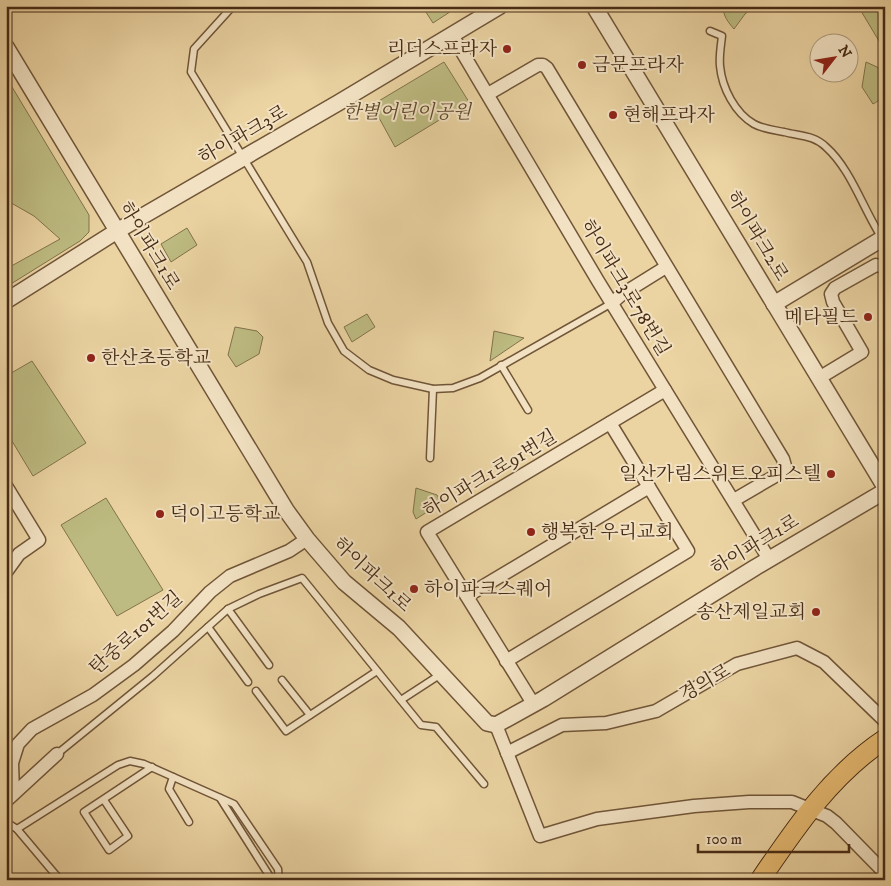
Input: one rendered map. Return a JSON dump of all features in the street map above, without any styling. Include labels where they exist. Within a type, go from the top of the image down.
[{"type":"main road","points":[[760,880],[810,810],[836,779],[864,753],[885,739]]},
{"type":"street","name":"하이파크3로","points":[[6,301],[117,231],[500,6]]},
{"type":"street","name":"하이파크2로","points":[[594,6],[885,487]]},
{"type":"street","name":"하이파크3로78번길","points":[[452,35],[612,303],[769,559]]},
{"type":"street","name":"하이파크1로","points":[[6,47],[286,510],[307,539],[344,582],[399,628],[487,723],[496,725],[534,705],[769,559],[885,491]]},
{"type":"street","points":[[488,94],[538,65],[543,65],[547,68],[783,459],[785,466],[782,472],[734,500]]},
{"type":"street","points":[[774,304],[883,238]]},
{"type":"street","points":[[819,378],[862,352],[833,302],[831,294],[835,288],[876,265],[885,267]]},
{"type":"street","points":[[612,303],[621,295],[666,267]]},
{"type":"street","name":"하이파크1로91번길","points":[[534,705],[427,532],[665,390]]},
{"type":"street","points":[[506,660],[688,551],[610,423]]},
{"type":"street","points":[[6,486],[39,540],[20,554],[6,572]]},
{"type":"street","points":[[468,596],[649,487]]},
{"type":"street","name":"탄중로101번길","points":[[10,797],[12,763],[18,744],[32,729],[93,695],[134,665],[172,631],[210,592],[230,576],[289,551],[307,539]]},
{"type":"street","name":"경의로","points":[[507,753],[562,725],[606,723],[656,711],[737,664],[796,648],[824,662],[885,721]]},
{"type":"street","points":[[496,725],[540,836],[597,819],[694,806],[784,801],[792,802],[827,816],[885,873]]},
{"type":"street","points":[[10,797],[57,754]]},
{"type":"lane","points":[[234,6],[194,49],[191,72],[307,262],[328,323],[344,351],[369,370],[393,380],[433,389],[453,388],[480,378],[612,303]]},
{"type":"lane","points":[[710,31],[722,36],[720,66],[730,100],[754,124],[768,129],[808,136],[826,146],[858,192],[866,212],[883,238]]},
{"type":"lane","points":[[501,366],[528,410]]},
{"type":"lane","points":[[430,458],[433,389]]},
{"type":"lane","points":[[57,754],[153,676],[228,609],[259,594],[302,578],[421,725],[436,727],[484,784]]},
{"type":"lane","points":[[228,609],[269,665]]},
{"type":"lane","points":[[208,626],[248,682]]},
{"type":"lane","points":[[256,691],[286,731],[377,671]]},
{"type":"lane","points":[[401,700],[441,674]]},
{"type":"lane","points":[[282,680],[310,715]]},
{"type":"lane","points":[[18,829],[118,765],[130,761],[152,767],[234,804],[278,869],[278,880]]},
{"type":"lane","points":[[104,800],[128,836],[109,850],[84,812],[152,767]]},
{"type":"lane","points":[[173,777],[169,789],[189,822]]},
{"type":"lane","points":[[219,797],[272,880]]},
{"type":"lane","points":[[6,822],[18,829],[60,880]]},
{"type":"green space","points":[[422,6],[459,6],[433,23]]},
{"type":"green space","points":[[723,6],[755,6],[745,14],[734,29],[725,16]]},
{"type":"green space","points":[[858,6],[885,6],[885,51]]},
{"type":"green space","name":"한별어린이공원","points":[[444,62],[469,102],[395,147],[372,105]]},
{"type":"green space","points":[[866,62],[877,67],[885,74],[885,92],[873,104],[862,87]]},
{"type":"green space","points":[[6,77],[89,215],[89,232],[80,241],[6,287],[6,269],[60,239],[34,216],[6,200]]},
{"type":"green space","points":[[187,228],[197,245],[171,262],[161,244]]},
{"type":"green space","points":[[367,314],[375,327],[352,342],[344,327]]},
{"type":"green space","points":[[235,327],[257,331],[263,337],[259,354],[236,367],[228,355]]},
{"type":"green space","points":[[494,331],[524,338],[490,361]]},
{"type":"green space","points":[[32,361],[86,443],[33,476],[6,431],[6,376]]},
{"type":"green space","points":[[416,488],[437,495],[441,503],[416,519],[413,512]]},
{"type":"green space","points":[[106,498],[163,590],[117,616],[61,525]]},
{"type":"place","name":"리더스프라자","points":[[507,49]]},
{"type":"place","name":"금문프라자","points":[[582,65]]},
{"type":"place","name":"현해프라자","points":[[613,115]]},
{"type":"place","name":"메타필드","points":[[868,317]]},
{"type":"place","name":"한산초등학교","points":[[91,358]]},
{"type":"place","name":"일산가림스위트오피스텔","points":[[831,474]]},
{"type":"place","name":"덕이고등학교","points":[[160,514]]},
{"type":"place","name":"행복한 우리교회","points":[[531,532]]},
{"type":"place","name":"하이파크스퀘어","points":[[414,589]]},
{"type":"place","name":"송산제일교회","points":[[816,612]]}]
